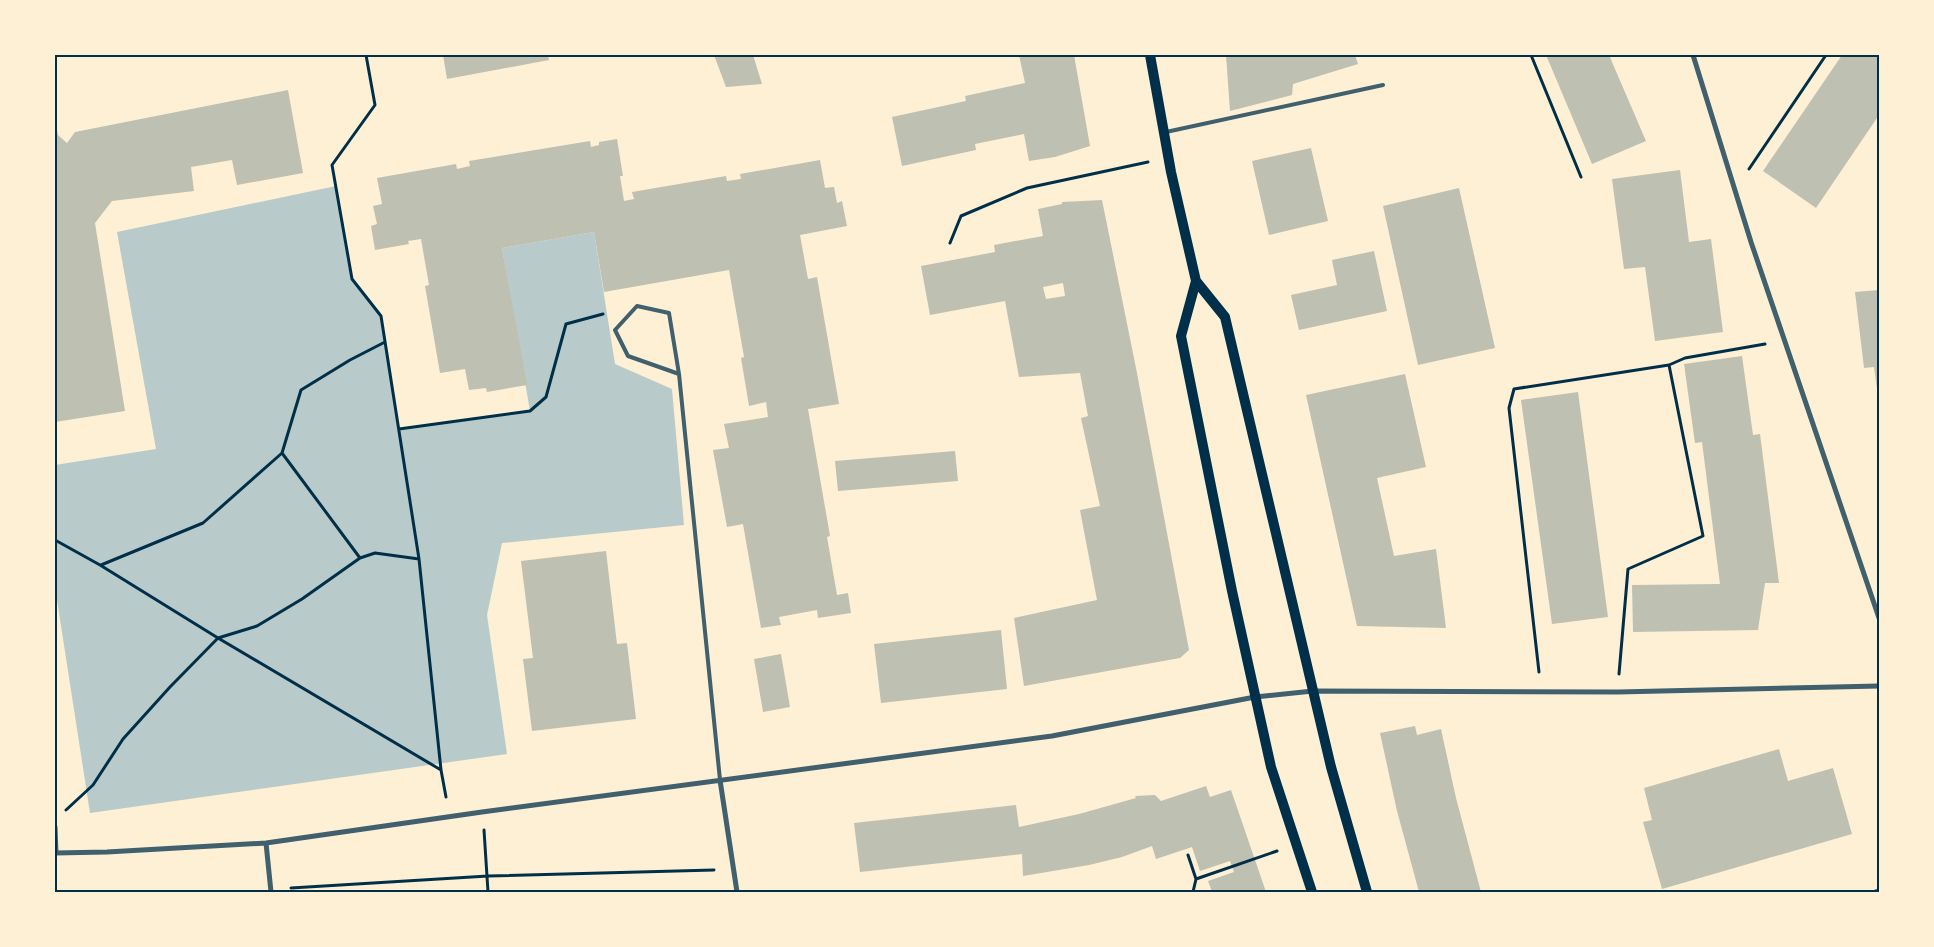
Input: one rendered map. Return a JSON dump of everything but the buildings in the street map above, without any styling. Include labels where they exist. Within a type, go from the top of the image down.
[{"type":"main road","points":[[1150,55],[1168,157],[1196,281],[1225,317],[1313,691],[1336,783],[1367,892]]},
{"type":"main road","points":[[1196,281],[1181,336],[1230,582],[1271,767],[1312,892]]},
{"type":"street","points":[[1693,55],[1735,190],[1879,618]]},
{"type":"street","points":[[55,827],[56,853],[266,843],[482,812],[1052,736],[1255,696],[1313,691],[1618,692],[1879,686]]},
{"type":"street","points":[[720,780],[737,892]]},
{"type":"street","points":[[266,843],[271,890]]},
{"type":"lane","points":[[1164,133],[1383,85]]},
{"type":"lane","points":[[679,374],[628,356],[615,330],[637,306],[669,314],[679,374],[720,780]]},
{"type":"lane","points":[[1874,892],[1879,890]]},
{"type":"path","points":[[366,55],[375,105],[332,165],[352,279],[382,316],[419,559],[441,770],[449,817]]},
{"type":"path","points":[[1531,55],[1581,177]]},
{"type":"path","points":[[1735,190],[1826,55]]},
{"type":"path","points":[[950,243],[961,216],[1027,188],[1168,157]]},
{"type":"path","points":[[399,429],[530,411],[546,397],[566,324],[637,306]]},
{"type":"path","points":[[1541,691],[1509,408],[1514,389],[1669,365],[1685,358],[1785,341]]},
{"type":"path","points":[[100,565],[203,523],[282,454],[300,390],[350,360],[385,342]]},
{"type":"path","points":[[1618,692],[1628,569],[1703,536],[1669,365]]},
{"type":"path","points":[[282,454],[360,558]]},
{"type":"path","points":[[55,540],[100,565],[218,638],[441,770]]},
{"type":"path","points":[[61,815],[93,785],[129,733],[170,687],[218,638],[257,626],[302,599],[360,558],[375,553],[419,559]]},
{"type":"path","points":[[482,812],[488,892]]},
{"type":"path","points":[[1196,879],[1296,844]]},
{"type":"path","points":[[1188,855],[1196,879],[1193,892]]},
{"type":"path","points":[[271,890],[488,876],[734,869]]},
{"type":"shaded area","points":[[336,186],[352,279],[381,316],[399,429],[530,411],[502,248],[594,232],[615,364],[672,389],[684,525],[502,543],[487,615],[507,754],[90,813],[55,587],[55,465],[156,449],[117,232]]}]
